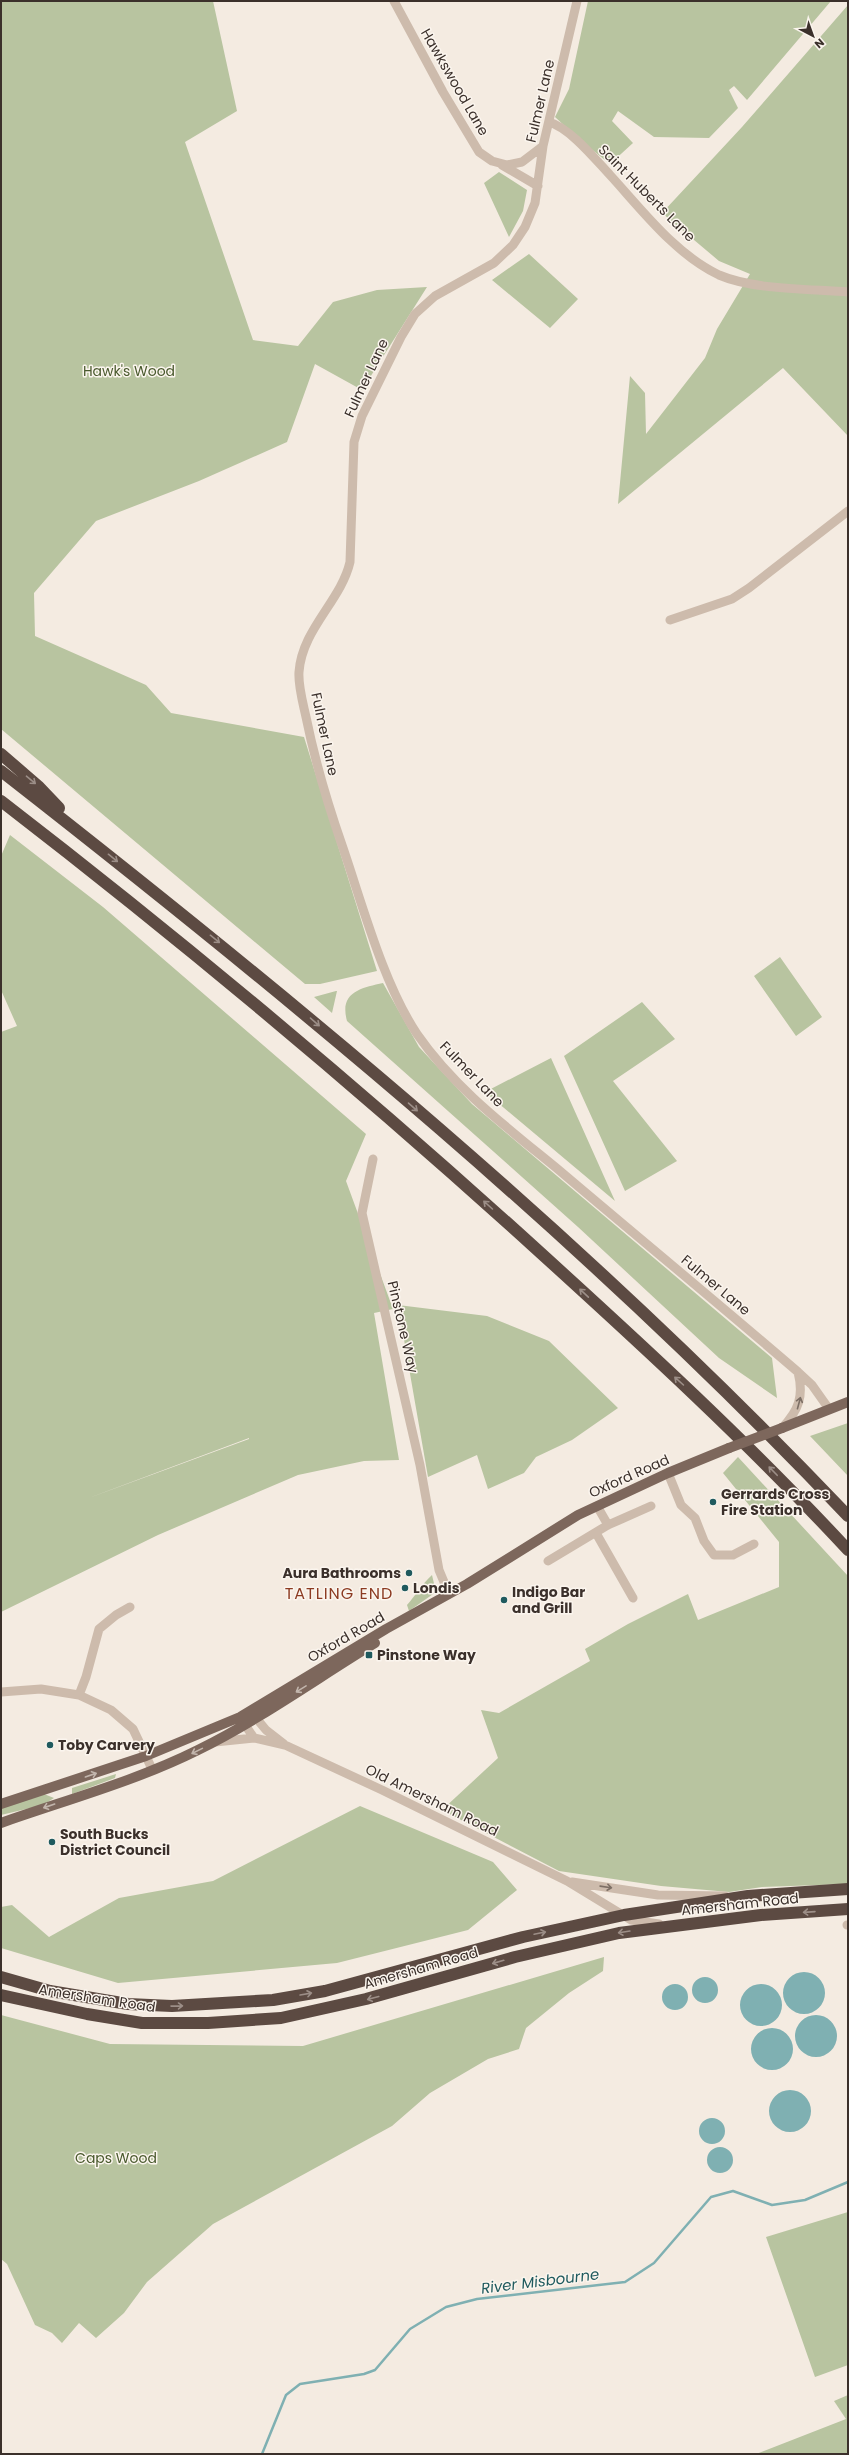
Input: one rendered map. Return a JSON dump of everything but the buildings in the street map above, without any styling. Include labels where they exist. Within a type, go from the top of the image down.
[{"type":"highway","points":[[1,754],[38,786],[83,833]]},
{"type":"highway","points":[[1,771],[83,833],[283,994],[486,1170],[683,1351],[786,1451],[848,1516]]},
{"type":"highway","points":[[1,801],[260,1008],[472,1191],[714,1413],[768,1466],[848,1550]]},
{"type":"highway","points":[[1,1977],[50,1991],[128,2004],[193,2005],[273,2000],[326,1991],[523,1937],[624,1915],[748,1896],[848,1889]]},
{"type":"highway","name":"Amersham Road","points":[[1,1995],[65,2010],[142,2023],[208,2023],[281,2018],[366,1999],[515,1958],[611,1935],[674,1925],[848,1909]]},
{"type":"main road","name":"Oxford Road","points":[[1,1804],[146,1756],[242,1721],[386,1629],[428,1607],[597,1506],[668,1473],[848,1402]]},
{"type":"main road","points":[[1,1823],[152,1769],[214,1742],[242,1721]]},
{"type":"main road","points":[[56,1786],[68,1800]]},
{"type":"street","name":"Hawkswood Lane","points":[[394,1],[468,136],[482,154],[538,186]]},
{"type":"street","name":"Fulmer Lane","points":[[577,1],[543,146],[538,186],[534,203],[525,227],[513,245],[494,263],[435,296],[415,314],[401,337],[362,416],[354,442],[351,543],[346,579],[318,621],[307,644],[299,672],[314,757],[330,812],[378,949],[409,1019],[432,1054],[483,1108],[798,1372],[812,1385],[829,1410]]},
{"type":"street","name":"Saint Huberts Lane","points":[[549,122],[562,128],[584,149],[654,223],[685,252],[713,271],[746,282],[793,289],[848,292]]},
{"type":"street","points":[[502,165],[522,162],[543,146]]},
{"type":"street","points":[[670,620],[732,599],[749,588],[848,511]]},
{"type":"street","name":"Pinstone Way","points":[[373,1159],[362,1213],[420,1465],[439,1570],[449,1594]]},
{"type":"street","points":[[782,1428],[797,1412],[800,1404],[802,1394],[798,1372]]},
{"type":"street","points":[[668,1473],[681,1505],[695,1518],[704,1541],[714,1555],[733,1555],[754,1544]]},
{"type":"street","points":[[597,1506],[608,1525]]},
{"type":"street","points":[[548,1561],[608,1525],[651,1506]]},
{"type":"street","points":[[596,1533],[633,1598]]},
{"type":"street","points":[[79,1695],[99,1629],[108,1621],[130,1607]]},
{"type":"street","points":[[1,1692],[41,1689],[79,1695],[111,1710],[133,1729],[152,1769]]},
{"type":"street","name":"Old Amersham Road","points":[[253,1714],[266,1730],[285,1745]]},
{"type":"street","points":[[242,1721],[254,1738]]},
{"type":"street","name":"Old Amersham Road","points":[[214,1742],[254,1738],[285,1745],[382,1790],[567,1881],[624,1915],[645,1923],[674,1925]]},
{"type":"street","name":"Old Amersham Road","points":[[567,1881],[658,1895],[748,1896]]},
{"type":"green space","name":"Hawk's Wood","points":[[1,1],[213,1],[237,111],[185,142],[253,340],[298,346],[333,302],[377,290],[427,287],[362,390],[315,364],[287,442],[199,481],[96,521],[34,593],[35,636],[146,685],[171,713],[304,737],[377,971],[320,984],[305,984],[1,729]]},
{"type":"green space","points":[[588,1],[831,1],[747,100],[734,86],[729,90],[738,108],[709,138],[654,137],[618,111],[612,121],[633,143],[610,164],[581,141],[555,117],[569,89]]},
{"type":"green space","points":[[848,5],[848,436],[783,368],[618,504],[630,376],[645,393],[646,434],[705,358],[717,329],[750,274],[719,261],[662,213],[742,127]]},
{"type":"green space","points":[[499,172],[527,190],[523,211],[509,237],[484,183]]},
{"type":"green space","points":[[529,254],[578,299],[550,328],[492,280]]},
{"type":"green space","points":[[10,835],[103,907],[366,1134],[346,1181],[393,1309],[374,1313],[399,1460],[364,1461],[298,1475],[158,1535],[1,1612],[1,1032],[17,1026],[1,990],[1,856]],"holes":[[[249,1438],[249,1439],[86,1499]]]},
{"type":"green space","points":[[780,957],[822,1017],[796,1036],[754,976]]},
{"type":"green space","points":[[383,983],[419,1047],[472,1104],[772,1358],[777,1398],[719,1358],[578,1227],[347,1021],[345,1011],[349,998],[360,990]]},
{"type":"green space","points":[[336,991],[332,1013],[314,997]]},
{"type":"green space","points":[[642,1002],[675,1039],[613,1081],[677,1161],[625,1191],[564,1056]]},
{"type":"green space","points":[[551,1058],[615,1201],[485,1092]]},
{"type":"green space","points":[[398,1305],[487,1316],[549,1341],[618,1408],[572,1440],[536,1457],[524,1473],[488,1489],[477,1455],[428,1477]]},
{"type":"green space","points":[[848,1423],[848,1476],[810,1436]]},
{"type":"green space","points":[[738,1457],[848,1576],[848,1884],[762,1887],[729,1892],[661,1886],[559,1871],[442,1810],[498,1758],[481,1710],[499,1713],[590,1661],[585,1649],[628,1624],[688,1594],[698,1620],[779,1587],[779,1542],[723,1473]]},
{"type":"green space","points":[[432,1575],[436,1592],[409,1611],[407,1605]]},
{"type":"green space","points":[[116,1774],[115,1778],[72,1794],[72,1788]]},
{"type":"green space","points":[[44,1794],[54,1798],[43,1805],[1,1815],[1,1808]]},
{"type":"green space","points":[[360,1806],[493,1862],[517,1890],[468,1930],[337,1963],[118,1983],[1,1948],[1,1907],[12,1905],[49,1937],[119,1898],[213,1881]]},
{"type":"green space","name":"Caps Wood","points":[[604,1957],[603,1971],[569,1993],[526,2028],[519,2049],[488,2059],[430,2093],[392,2126],[213,2224],[147,2282],[124,2313],[96,2338],[79,2323],[62,2343],[52,2333],[35,2325],[7,2264],[1,2259],[1,2015],[110,2044],[303,2046]]},
{"type":"green space","points":[[848,2212],[848,2365],[815,2377],[766,2237]]},
{"type":"green space","points":[[848,2395],[848,2454],[756,2454],[846,2419],[834,2401]]},
{"type":"water","points":[[800,1972],[808,1972],[816,1975],[822,1981],[825,1993],[822,2005],[816,2011],[808,2014],[800,2014],[792,2011],[786,2005],[783,1997],[783,1989],[786,1981],[792,1975]]},
{"type":"water","points":[[705,1977],[714,1981],[718,1990],[714,1999],[705,2003],[696,1999],[692,1990],[696,1981]]},
{"type":"water","points":[[675,1984],[684,1988],[688,1997],[684,2006],[675,2010],[666,2006],[662,1997],[666,1988]]},
{"type":"water","points":[[757,1984],[765,1984],[773,1987],[779,1993],[782,2005],[779,2017],[773,2023],[765,2026],[757,2026],[749,2023],[743,2017],[740,2009],[740,2001],[743,1993],[749,1987]]},
{"type":"water","points":[[812,2015],[820,2015],[828,2018],[834,2024],[837,2036],[834,2048],[828,2054],[820,2057],[812,2057],[804,2054],[798,2048],[795,2040],[795,2032],[798,2024],[804,2018]]},
{"type":"water","points":[[768,2028],[776,2028],[784,2031],[790,2037],[793,2049],[790,2061],[784,2067],[776,2070],[768,2070],[760,2067],[754,2061],[751,2053],[751,2045],[754,2037],[760,2031]]},
{"type":"water","points":[[786,2090],[794,2090],[802,2093],[808,2099],[811,2111],[808,2123],[802,2129],[794,2132],[786,2132],[778,2129],[772,2123],[769,2115],[769,2107],[772,2099],[778,2093]]},
{"type":"water","points":[[712,2118],[721,2122],[725,2131],[721,2140],[712,2144],[703,2140],[699,2131],[703,2122]]},
{"type":"water","points":[[720,2147],[729,2151],[733,2160],[729,2169],[720,2173],[711,2169],[707,2160],[711,2151]]},
{"type":"waterway","name":"River Misbourne","points":[[262,2454],[286,2395],[300,2384],[364,2374],[375,2370],[410,2329],[446,2307],[477,2299],[625,2282],[654,2263],[711,2197],[733,2191],[772,2205],[805,2200],[848,2182]]},
{"type":"place","name":"Gerrards Cross Fire Station","points":[[713,1502]]},
{"type":"place","name":"Aura Bathrooms","points":[[409,1573]]},
{"type":"place","name":"Londis","points":[[405,1588]]},
{"type":"place","name":"Indigo Bar and Grill","points":[[504,1600]]},
{"type":"place","name":"Pinstone Way","points":[[369,1655]]},
{"type":"place","name":"Toby Carvery","points":[[50,1745]]},
{"type":"place","name":"South Bucks District Council","points":[[52,1842]]},
{"type":"district","name":"TATLING END","points":[[339,1593]]}]
